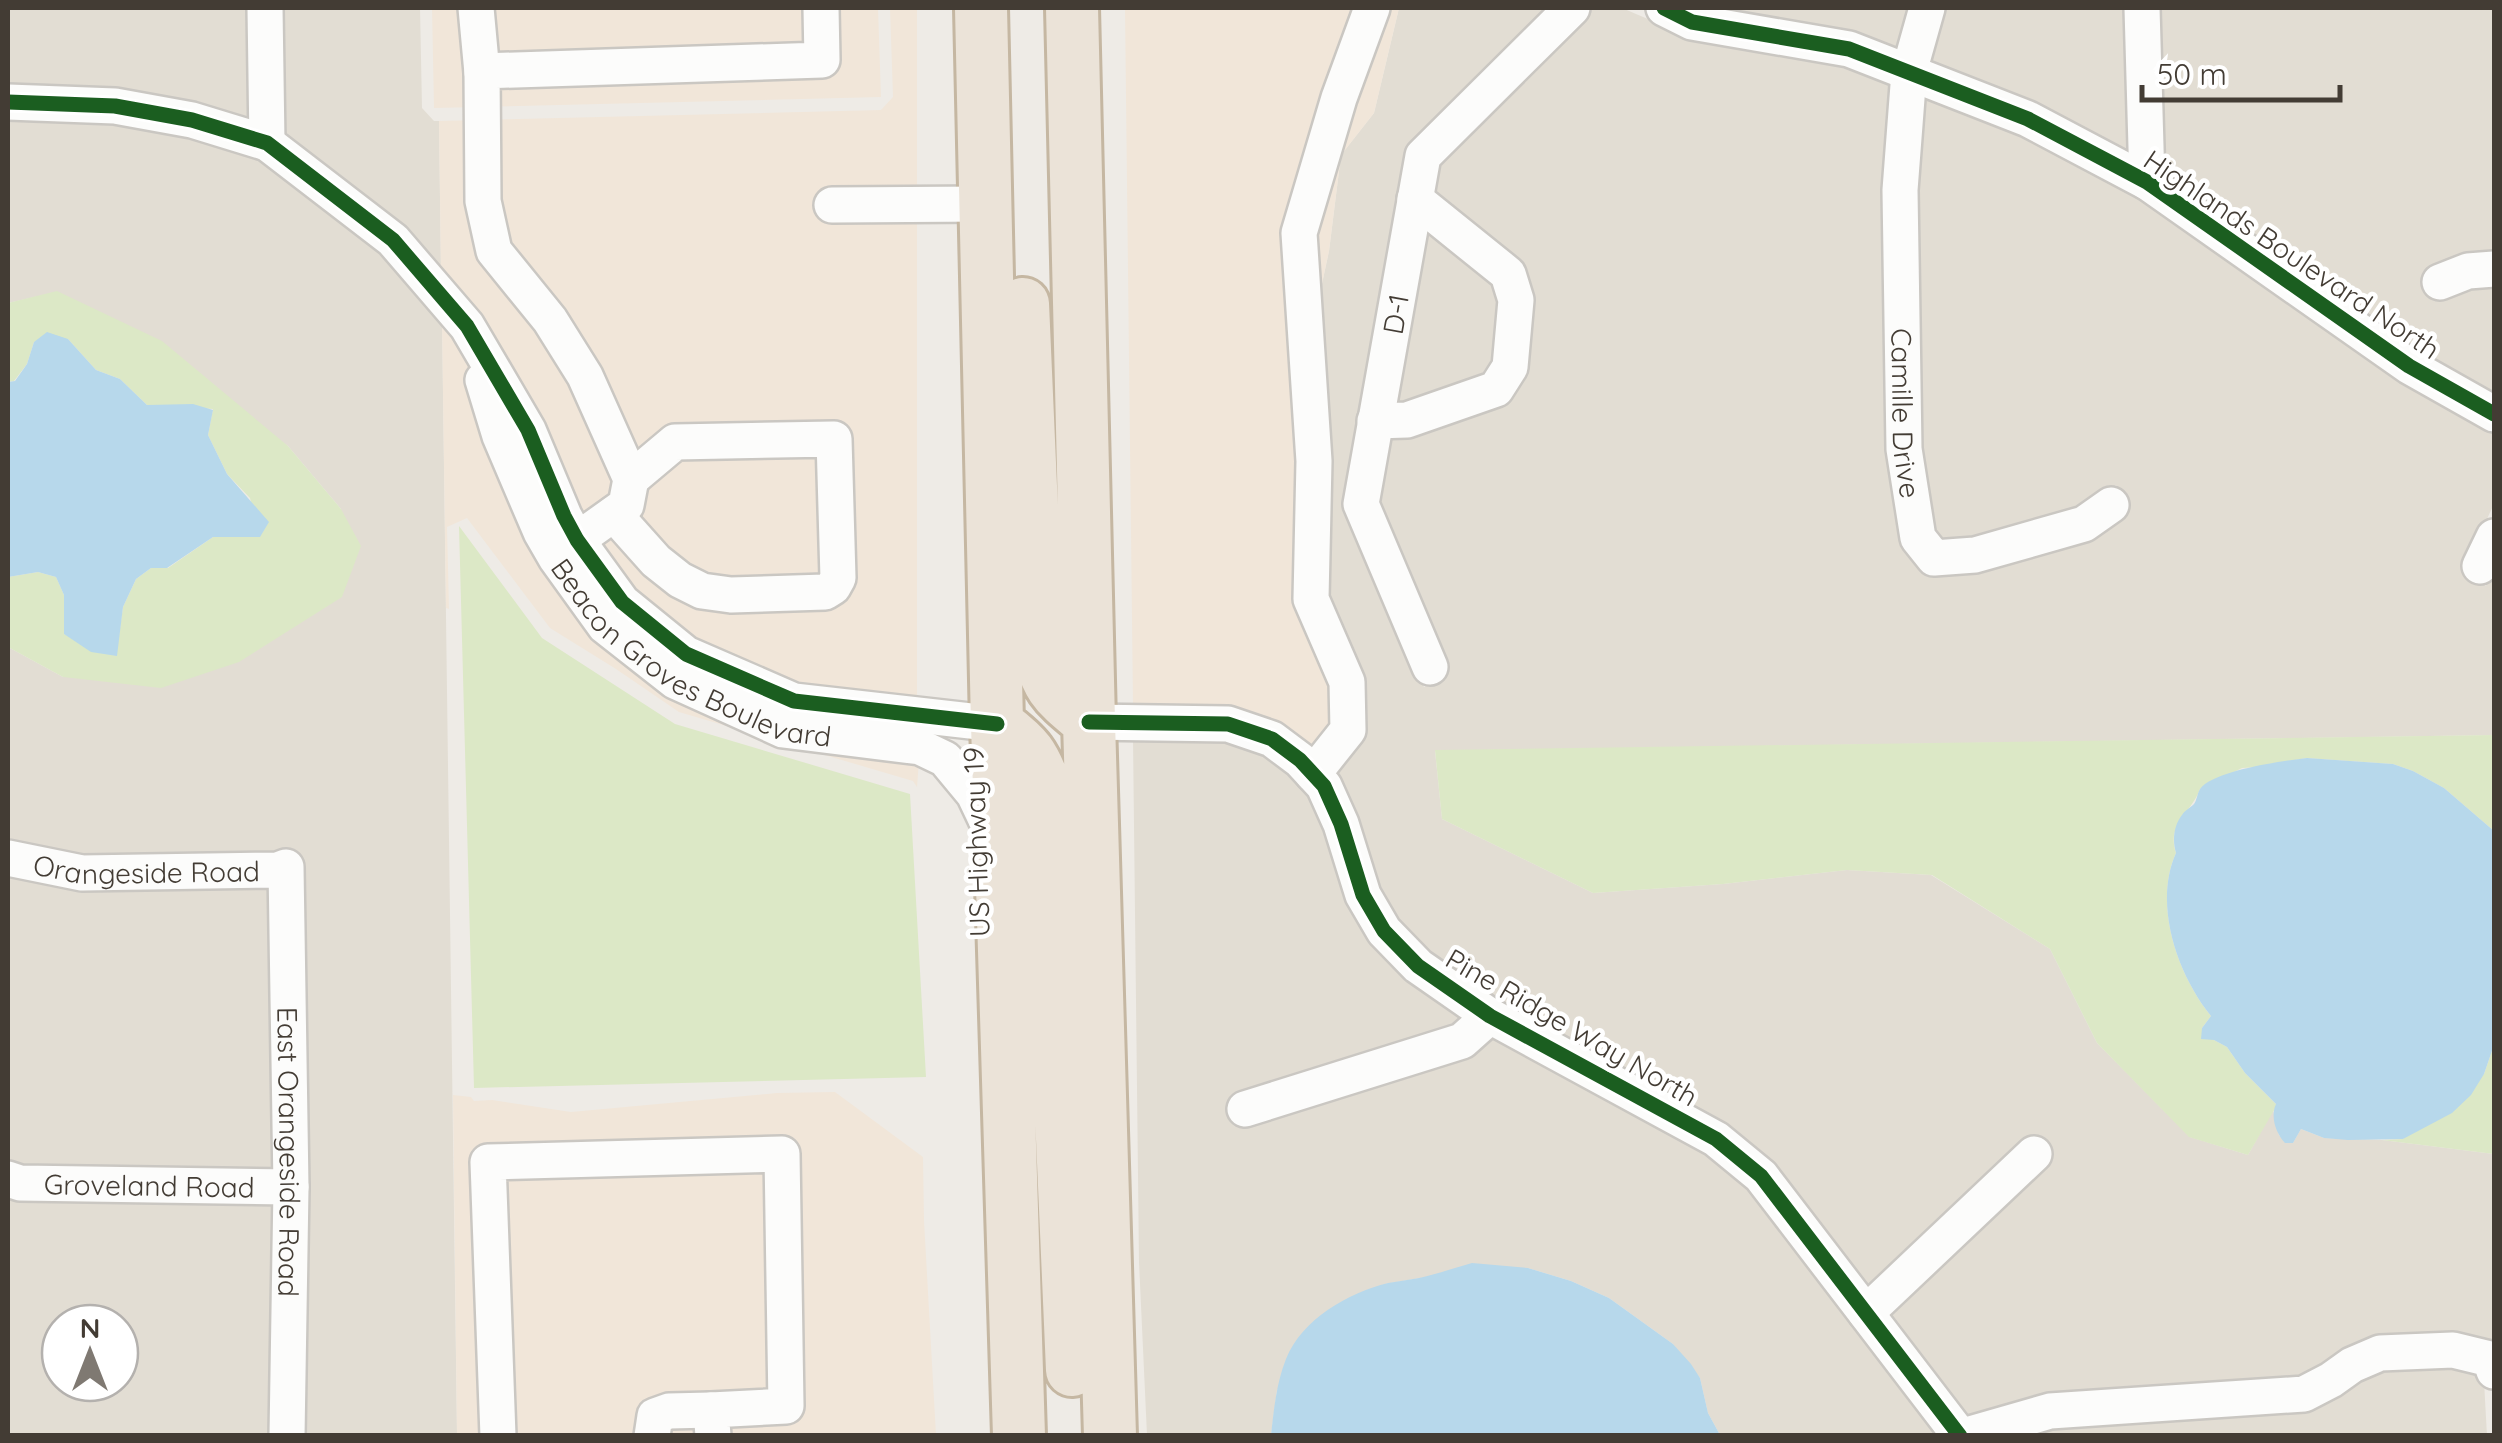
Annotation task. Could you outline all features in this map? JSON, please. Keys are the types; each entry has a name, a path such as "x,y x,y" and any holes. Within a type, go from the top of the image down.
{"highway":[{"path":"1036,8 1043,224 1080,380"},
{"path":"1072,8 1110,1436"},
{"path":"981,15 1020,166 1038,646 1043,673 1051,686 1089,722"},
{"name":"US Highway 19","path":"981,15 1019,1436"},
{"path":"997,724 1036,760 1047,791 1074,1400 1084,1436"}],"street":[{"path":"266,8 267,143"},
{"path":"476,8 482,73 484,201 494,251 550,320 585,376 631,479 626,505 577,540"},
{"path":"482,73 822,60 821,8"},
{"path":"1313,774 1348,730 1346,682 1311,599 1314,461 1298,233 1339,98 1372,8"},
{"name":"D-1","path":"1430,668 1361,504 1422,156 1572,8"},
{"path":"1910,72 1927,8"},
{"path":"2142,8 2147,182"},
{"name":"Highlands Boulevard North","path":"1683,12 1849,49 2028,120 2147,182 2408,366 2494,414"},
{"name":"Camille Drive","path":"1910,72 1900,190 1903,409 1904,449 1918,538 1934,558 1975,554 2084,524 2112,505"},
{"name":"Beacon Groves Boulevard","path":"8,102 115,106 192,120 267,143 393,240 467,326 528,430 577,540 622,602 686,654 794,701 997,724"},
{"path":"1376,421 1407,420 1496,390 1510,367 1516,300 1508,274 1415,199"},
{"path":"832,205 984,204"},
{"path":"2440,282 2468,271 2494,269"},
{"name":"Beacon Groves Boulevard","path":"467,326 500,436 541,532 605,626 675,681 783,730 920,747 945,759 974,794 992,832 1002,877"},
{"path":"614,514 656,561 702,591 732,595 825,592 834,587 838,578 834,439 676,442 631,479"},
{"name":"Pine Ridge Way North","path":"1089,722 1228,724 1272,739 1300,760 1324,786 1341,824 1363,895 1384,931 1418,966 1490,1016 1716,1139 1761,1176 1961,1436 2050,1411 2304,1394 2380,1352 2453,1350 2492,1365"},
{"name":"Orangeside Road","path":"8,858 82,874 286,867"},
{"name":"East Orangeside Road","path":"286,867 291,1187 287,1436"},
{"path":"1244,1109 1462,1041 1490,1016"},
{"path":"498,1436 488,1162 782,1154 786,1406 712,1423 669,1410 656,1416 652,1436"},
{"path":"1866,1312 2034,1154"},
{"name":"Groveland Road","path":"8,1179 20,1183 291,1187"}],"shaded area":[{"path":"8,8 252,8 253,123 8,87"},
{"path":"279,8 420,8 422,108 434,121 439,121 441,275 280,135"},
{"path":"432,8 878,8 881,97 434,108"},
{"path":"890,8 917,8 917,712 791,701 622,602 441,275 439,121 881,110 893,97"},
{"path":"1125,8 1399,8 1374,113 1341,155 1329,251 1313,326 1310,563 1365,729 1323,765 1303,738 1133,706"},
{"path":"1399,8 1551,8 1409,153 1347,501 1424,687 1448,674 1375,502 1435,165 1592,8 1622,8 1690,37 1846,64 1895,83 1886,190 1890,450 1904,541 1924,569 1935,574 1979,569 2088,538 2130,510 2116,485 2079,510 1973,539 1940,543 1930,531 1918,448 1913,190 1921,93 2023,133 2134,192 2134,197 2143,197 2401,379 2494,431 2494,504 2462,572 2486,586 2494,568 2494,735 1435,751 1442,819 1593,893 1847,870 1931,875 2050,949 2097,1043 2190,1137 2248,1155 2273,1110 2279,1135 2286,1143 2293,1143 2301,1129 2324,1138 2382,1140 2494,1154 2494,1340 2488,1343 2452,1335 2380,1337 2347,1350 2301,1379 2050,1396 1965,1419 1769,1163 1722,1125 1496,1002 1426,954 1395,921 1375,888 1353,818 1333,774 1365,729 1310,563 1313,326 1329,251 1341,155 1374,113"},
{"path":"1733,8 1913,8 1901,53 1731,14"},
{"path":"1941,8 2128,8 2133,157 1926,62"},
{"path":"2155,8 2494,8 2494,397 2415,353 2160,173"},
{"path":"8,117 114,121 189,135 262,159 384,252 442,319 457,1435 301,1435 299,852 294,849 272,855 84,858 8,842 8,647 63,677 341,509 288,446 57,292 8,303"},
{"path":"442,319 456,335 500,436 605,626 920,747 917,787 913,781 679,712 550,628 467,518 447,527 449,609 446,608"},
{"path":"1133,738 1226,740 1266,753 1291,771 1313,795 1352,904 1709,1152 1751,1187 1942,1435 1720,1435 1708,1413 1700,1378 1673,1344 1609,1298 1528,1268 1385,1284 1277,1390 1271,1435 1147,1435 1139,1262"},
{"path":"8,874 273,885 277,1171 21,1168 8,1163"},
{"path":"835,1092 923,1157 936,1435 457,1435 453,1095 571,1112 777,1093"},
{"path":"8,1195 277,1202 274,1435 8,1436"},
{"path":"2452,1366 2480,1372 2487,1436 2019,1436 2052,1426 2358,1378 2383,1368"}],"green space":[{"path":"57,291 162,341 288,446 341,509 361,546 342,597 239,662 161,688 63,677 8,647 8,577 38,572 56,577 64,595 64,634 116,656 123,607 136,579 151,568 168,568 213,537 260,537 250,498 227,474 208,435 213,409 147,405 120,379 96,370 68,339 34,342 27,364 14,381 8,382 8,303"},
{"path":"459,526 542,638 675,724 910,794 926,1077 474,1088"},
{"path":"2494,735 2494,831 2444,788 2413,771 2393,764 2306,758 2242,768 2200,789 2181,819 2174,834 2176,853 2167,894 2168,916 2188,980 2211,1016 2202,1028 2227,1047 2245,1073 2277,1105 2248,1155 2189,1137 2097,1043 2050,949 1932,875 1847,870 1593,893 1442,819 1435,750"},
{"path":"2494,1045 2494,1154 2382,1140 2403,1139 2484,1074"}],"water":[{"path":"47,332 68,339 96,370 120,379 147,405 193,404 213,410 208,435 227,474 269,522 260,537 213,537 167,568 151,568 136,579 123,607 117,656 91,652 64,634 64,595 56,577 38,572 8,577 8,382 15,381 27,364 34,342"},
{"path":"2307,758 2393,764 2413,771 2444,788 2494,831 2494,1045 2484,1074 2471,1095 2452,1113 2403,1139 2324,1138 2301,1129 2293,1143 2285,1143 2275,1125 2276,1104 2245,1073 2227,1047 2201,1039 2202,1028 2211,1016 2188,980 2172,938 2167,894 2176,853 2174,833 2200,789 2234,772"},
{"path":"1472,1263 1528,1268 1609,1298 1673,1344 1691,1364 1700,1378 1708,1413 1720,1435 1271,1435 1286,1359 1315,1320 1342,1301 1373,1287"}],"cycle path":[{"path":"1664,8 1692,22 1849,49 2028,119 2147,182 2409,366 2494,414"},
{"path":"8,102 115,106 192,120 267,143 393,240 467,326 528,430 577,540 622,602 686,654 794,701 997,724"},
{"path":"1089,722 1228,724 1272,739 1300,760 1324,786 1341,824 1363,895 1384,931 1418,966 1490,1016 1716,1139 1761,1176 1960,1436"}]}
